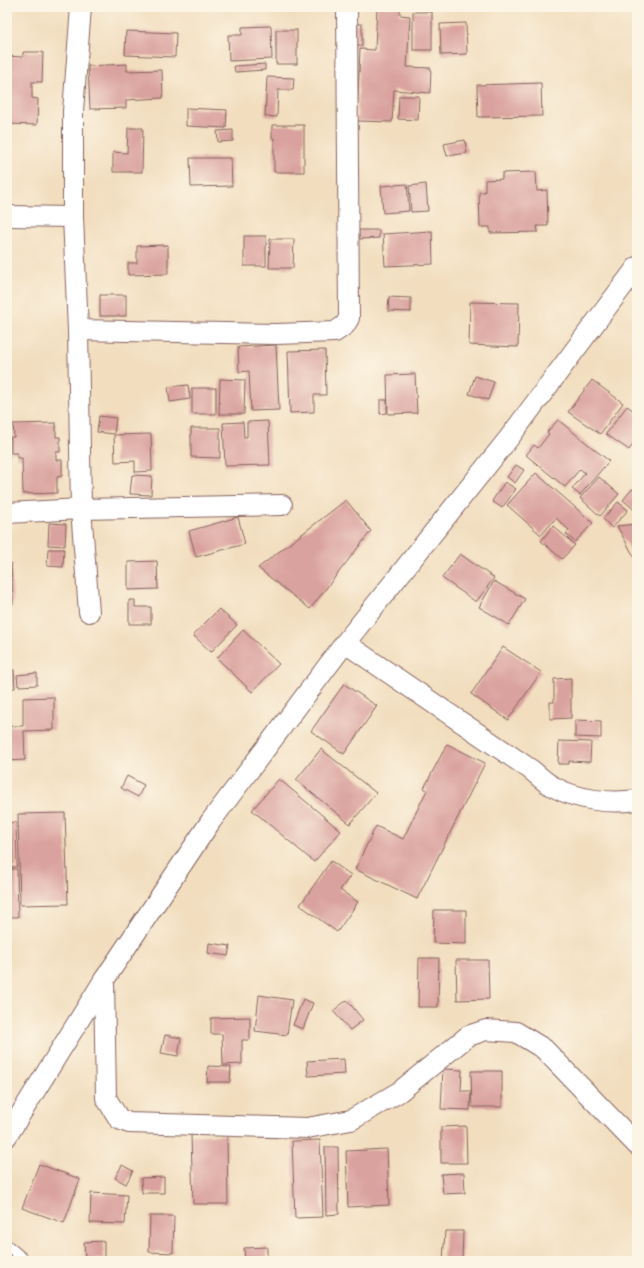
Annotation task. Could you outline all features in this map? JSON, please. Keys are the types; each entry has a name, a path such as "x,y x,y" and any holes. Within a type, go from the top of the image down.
{"street":[{"path":"81,7 73,111 73,218 78,330 81,509 89,612"},
{"path":"78,330 276,334 335,332 345,325 349,318 350,306 347,7"},
{"path":"7,216 73,218"},
{"path":"7,1136 104,980 211,821 345,643 509,438 637,267"},
{"path":"7,513 81,509 282,505"},
{"path":"345,643 530,769 552,786 580,798 623,802 637,800"},
{"path":"104,980 106,1098 119,1118 129,1123 307,1128 351,1120 399,1092 468,1036 486,1030 516,1032 544,1049 637,1145"}],"lane":[{"path":"7,1245 26,1261"}],"building":[{"path":"377,7 400,7 400,15 410,16 407,67 431,68 430,93 394,90 392,122 357,121 360,49 375,50"},
{"path":"413,12 432,12 432,50 413,50"},
{"path":"466,23 467,54 441,55 440,24"},
{"path":"349,24 362,24 362,46 349,46"},
{"path":"271,26 272,59 229,61 228,35 242,35 242,27"},
{"path":"276,30 297,30 297,64 276,64"},
{"path":"126,31 176,33 175,57 125,55"},
{"path":"23,52 43,52 42,82 32,82 32,98 38,99 37,125 7,124 7,56 23,57"},
{"path":"127,64 127,71 162,70 163,98 126,100 126,108 90,109 88,66"},
{"path":"265,64 265,70 235,72 234,66"},
{"path":"267,77 294,78 293,90 278,90 277,117 265,116"},
{"path":"541,83 542,116 478,117 477,85"},
{"path":"399,96 419,96 418,120 398,119"},
{"path":"186,108 227,110 226,128 186,126"},
{"path":"272,125 304,125 304,172 274,172 274,138 272,138"},
{"path":"128,128 143,128 142,172 113,172 113,152 127,153"},
{"path":"233,130 233,141 218,142 217,131"},
{"path":"465,140 467,153 447,156 444,144"},
{"path":"190,158 231,158 232,186 191,187"},
{"path":"536,172 537,191 547,190 548,226 537,226 538,232 490,233 490,227 480,227 479,192 485,192 485,180 502,179 502,173"},
{"path":"407,184 409,211 383,213 381,186"},
{"path":"426,184 428,211 411,212 409,186"},
{"path":"359,230 379,230 379,238 359,239"},
{"path":"432,231 433,264 385,266 383,234"},
{"path":"244,236 266,236 266,266 244,266"},
{"path":"270,239 294,239 293,268 269,268"},
{"path":"168,245 168,274 128,275 128,263 137,263 137,246"},
{"path":"100,295 126,295 126,316 100,316"},
{"path":"389,297 411,298 411,312 388,311"},
{"path":"470,302 519,303 518,347 469,345"},
{"path":"276,345 279,410 251,411 249,371 239,372 238,347"},
{"path":"325,350 326,395 314,395 314,412 290,413 288,351"},
{"path":"415,374 417,413 388,414 387,375"},
{"path":"475,376 494,382 488,400 469,394"},
{"path":"220,379 245,380 244,414 219,414"},
{"path":"592,380 623,403 600,434 568,412"},
{"path":"188,385 190,399 170,402 168,387"},
{"path":"192,388 216,388 216,414 192,414"},
{"path":"380,400 387,400 387,413 380,414"},
{"path":"627,406 637,413 637,439 629,450 606,434"},
{"path":"99,416 116,418 114,434 97,432"},
{"path":"558,420 609,461 580,495 572,489 585,473 580,469 565,487 526,455 534,445 538,448 549,434 547,432"},
{"path":"268,421 270,465 225,466 223,423 243,422 244,437 247,437 247,422"},
{"path":"56,423 56,437 60,437 60,452 56,452 56,460 62,460 62,476 57,477 57,493 23,494 22,458 17,458 17,453 11,453 11,437 14,437 13,424"},
{"path":"191,428 220,428 220,458 191,457"},
{"path":"151,434 152,471 135,472 135,461 115,462 114,435"},
{"path":"7,435 9,435 9,459 7,459"},
{"path":"516,465 524,470 515,483 507,477"},
{"path":"536,473 593,523 575,542 566,534 569,530 556,518 541,535 507,505"},
{"path":"132,475 152,476 151,495 130,494"},
{"path":"599,477 619,494 600,516 580,498"},
{"path":"505,482 516,489 502,508 492,501"},
{"path":"632,489 637,493 637,512 623,500"},
{"path":"346,500 371,531 310,609 258,568"},
{"path":"618,502 628,510 612,528 603,519"},
{"path":"238,517 245,544 196,557 189,531"},
{"path":"49,523 66,524 65,546 48,545"},
{"path":"637,524 637,562 617,526"},
{"path":"553,526 575,545 562,559 541,541"},
{"path":"48,549 64,549 63,567 47,566"},
{"path":"460,554 494,578 476,602 442,578"},
{"path":"157,561 158,589 128,590 128,562"},
{"path":"7,563 11,563 13,604 7,604"},
{"path":"494,581 525,599 509,625 479,607"},
{"path":"129,600 135,600 135,607 151,607 151,624 129,624"},
{"path":"219,609 237,625 211,652 193,635"},
{"path":"243,630 279,664 252,692 217,658"},
{"path":"503,647 541,672 508,720 471,694"},
{"path":"7,670 14,670 15,688 7,688"},
{"path":"37,673 37,685 18,686 17,675"},
{"path":"571,678 571,718 550,719 550,702 554,702 554,679"},
{"path":"344,684 377,706 344,754 311,731"},
{"path":"54,697 54,730 24,731 25,760 7,761 7,726 23,726 23,698"},
{"path":"575,720 601,721 601,738 575,737"},
{"path":"559,741 591,742 590,762 569,761 569,764 558,764"},
{"path":"447,744 485,763 417,899 355,869 376,826 403,839 427,790 424,788"},
{"path":"321,749 376,793 350,824 296,780"},
{"path":"127,776 144,785 138,797 121,788"},
{"path":"279,779 341,831 314,862 252,810"},
{"path":"65,813 68,904 20,905 18,814"},
{"path":"16,822 17,867 7,867 7,823"},
{"path":"331,861 351,875 340,890 358,902 337,932 300,905"},
{"path":"7,869 17,869 18,917 7,917"},
{"path":"434,910 466,910 466,944 433,943"},
{"path":"209,943 230,946 228,956 208,953"},
{"path":"419,958 439,958 438,1007 418,1007"},
{"path":"456,960 488,960 489,999 457,1000"},
{"path":"259,995 292,1000 287,1035 255,1031"},
{"path":"303,999 313,1003 303,1029 293,1025"},
{"path":"347,1000 363,1020 350,1030 333,1011"},
{"path":"250,1017 250,1040 242,1040 242,1064 223,1065 222,1034 211,1034 211,1018"},
{"path":"165,1035 181,1038 178,1056 161,1053"},
{"path":"344,1059 345,1074 308,1076 307,1061"},
{"path":"208,1066 231,1067 230,1082 207,1082"},
{"path":"443,1069 462,1070 461,1091 471,1091 470,1110 441,1109"},
{"path":"471,1071 502,1071 502,1107 472,1107"},
{"path":"466,1126 467,1163 441,1163 441,1127"},
{"path":"191,1135 227,1135 228,1204 193,1204"},
{"path":"320,1140 323,1217 295,1218 292,1141"},
{"path":"325,1147 338,1147 339,1214 326,1215"},
{"path":"387,1149 389,1205 348,1207 346,1151"},
{"path":"39,1164 80,1179 64,1223 22,1208"},
{"path":"122,1165 133,1171 126,1184 115,1178"},
{"path":"464,1173 465,1193 443,1194 441,1174"},
{"path":"164,1177 164,1193 142,1193 141,1178"},
{"path":"91,1193 127,1195 125,1224 90,1223"},
{"path":"150,1216 174,1216 173,1253 149,1252"},
{"path":"445,1231 463,1231 462,1261 443,1261"},
{"path":"104,1241 104,1259 85,1260 84,1242"},
{"path":"267,1247 267,1261 245,1261 244,1248"}]}
